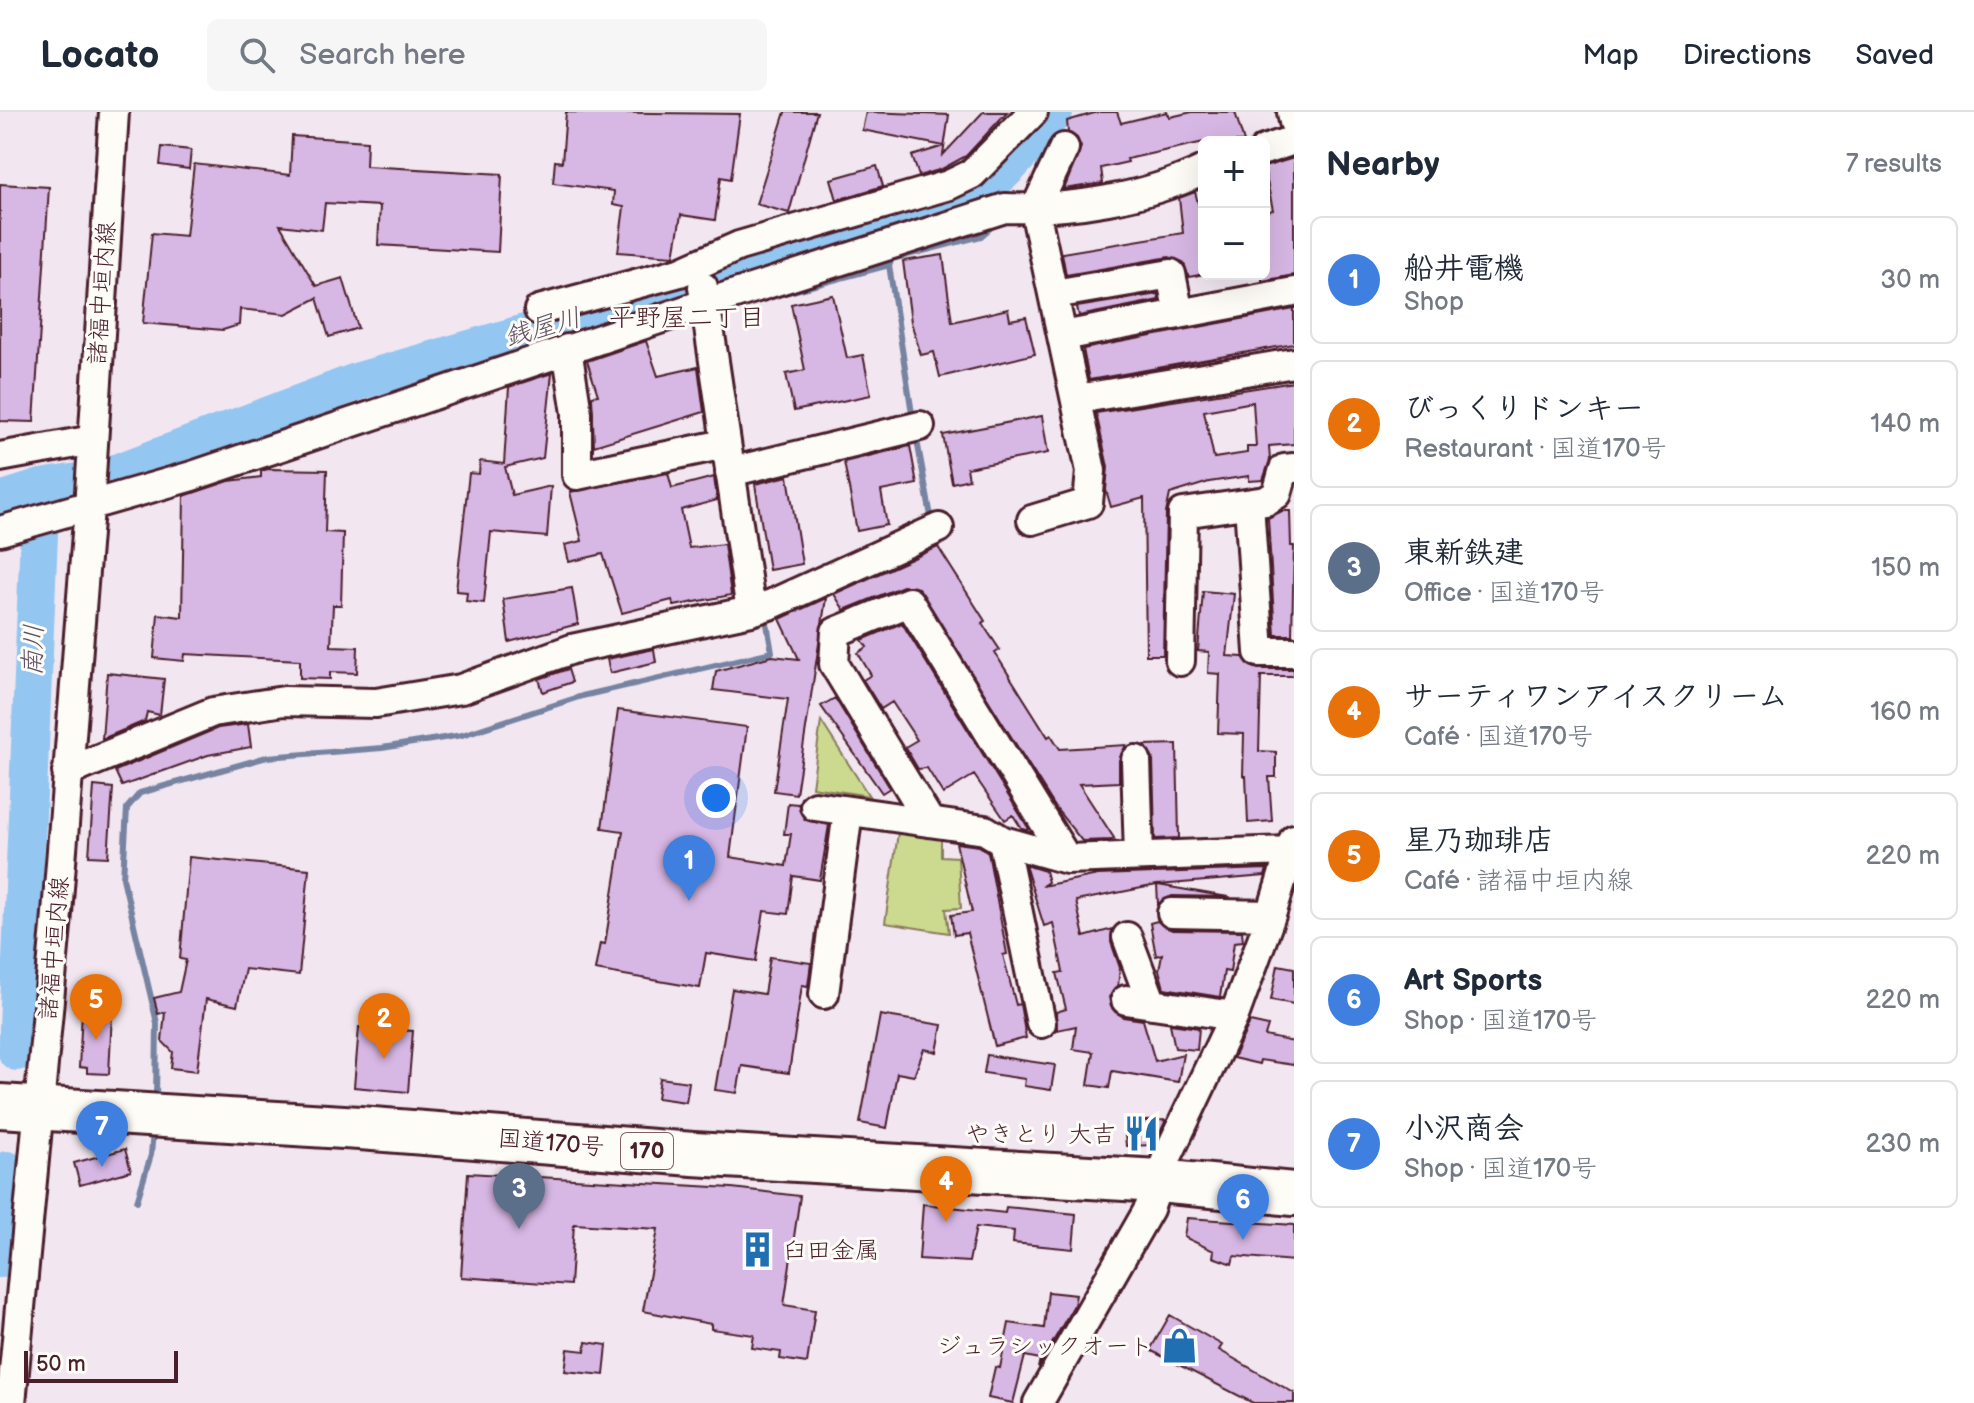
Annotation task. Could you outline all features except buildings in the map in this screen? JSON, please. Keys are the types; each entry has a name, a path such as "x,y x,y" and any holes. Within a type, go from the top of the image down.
{"highway":[{"name":"国道170号","path":"19,1108 360,1128 693,1154 1159,1181 1294,1194"}],"street":[{"name":"諸福中垣内線","path":"11,1403 19,1108 67,772 90,491 114,112"},
{"path":"539,310 702,264 739,246 949,185 972,174 1033,112"},
{"path":"1292,112 1294,122"},
{"path":"1270,148 1294,140"},
{"path":"1021,209 1064,148"},
{"path":"0,531 90,491 1021,209 1165,188 1198,173"},
{"path":"1021,209 1054,294 1091,471 1088,503 1032,520"},
{"path":"702,264 704,304 725,444 738,470 761,608"},
{"path":"1054,294 1171,274 1179,314"},
{"path":"1063,336 1294,292"},
{"path":"567,349 577,413 577,475 725,444"},
{"path":"1077,399 1294,363"},
{"path":"738,470 915,428"},
{"path":"0,457 93,440"},
{"path":"1180,661 1183,513 1249,504 1277,494 1284,469 1294,468"},
{"path":"1249,504 1259,652 1294,652"},
{"path":"67,772 213,712 284,701 376,703 461,689 572,649 761,608 934,531"},
{"path":"930,822 834,664 836,632 909,602 1067,859"},
{"path":"1136,760 1139,856"},
{"path":"815,806 985,830 1003,841 1067,859 1292,845 1271,915 1234,1016 1149,1209 1038,1403"},
{"path":"824,994 848,811"},
{"path":"1003,841 1041,1023"},
{"path":"1172,913 1271,915"},
{"path":"1127,937 1139,1002 1234,1016"}],"green space":[{"path":"821,721 869,796 812,787"},
{"path":"899,826 941,833 941,856 958,857 961,908 946,909 949,933 885,923"}],"waterway":[{"name":"銭屋川","path":"0,501 41,488 103,478 359,381 725,275 739,262 956,203 1001,174 1054,112"},
{"path":"1034,136 1043,153 1036,177"},
{"path":"770,297 889,265 892,259 981,236 995,224"},
{"path":"889,265 913,420"},
{"path":"916,435 932,522"},
{"name":"南川","path":"17,1052 41,488"},
{"path":"156,1100 157,1023 123,878 127,808 140,793 267,757 382,748 462,735 582,696 772,652 765,613"},
{"path":"137,1201 151,1155 153,1131"},
{"name":"南川","path":"0,1259 7,1170"}],"place":[{"name":"船井電機","path":"689,901"},
{"name":"星乃珈琲店","path":"96,1040"},
{"name":"びっくりドンキー","path":"384,1059"},
{"name":"やきとり 大吉","path":"1142,1134"},
{"name":"小沢商会","path":"102,1167"},
{"name":"サーティワンアイスクリーム","path":"946,1222"},
{"name":"東新鉄建","path":"519,1229"},
{"name":"Art Sports","path":"1243,1240"},
{"name":"臼田金属","path":"757,1250"},
{"name":"ジュラシックオート","path":"1179,1346"}],"district":[{"name":"平野屋二丁目","path":"687,318"}]}
